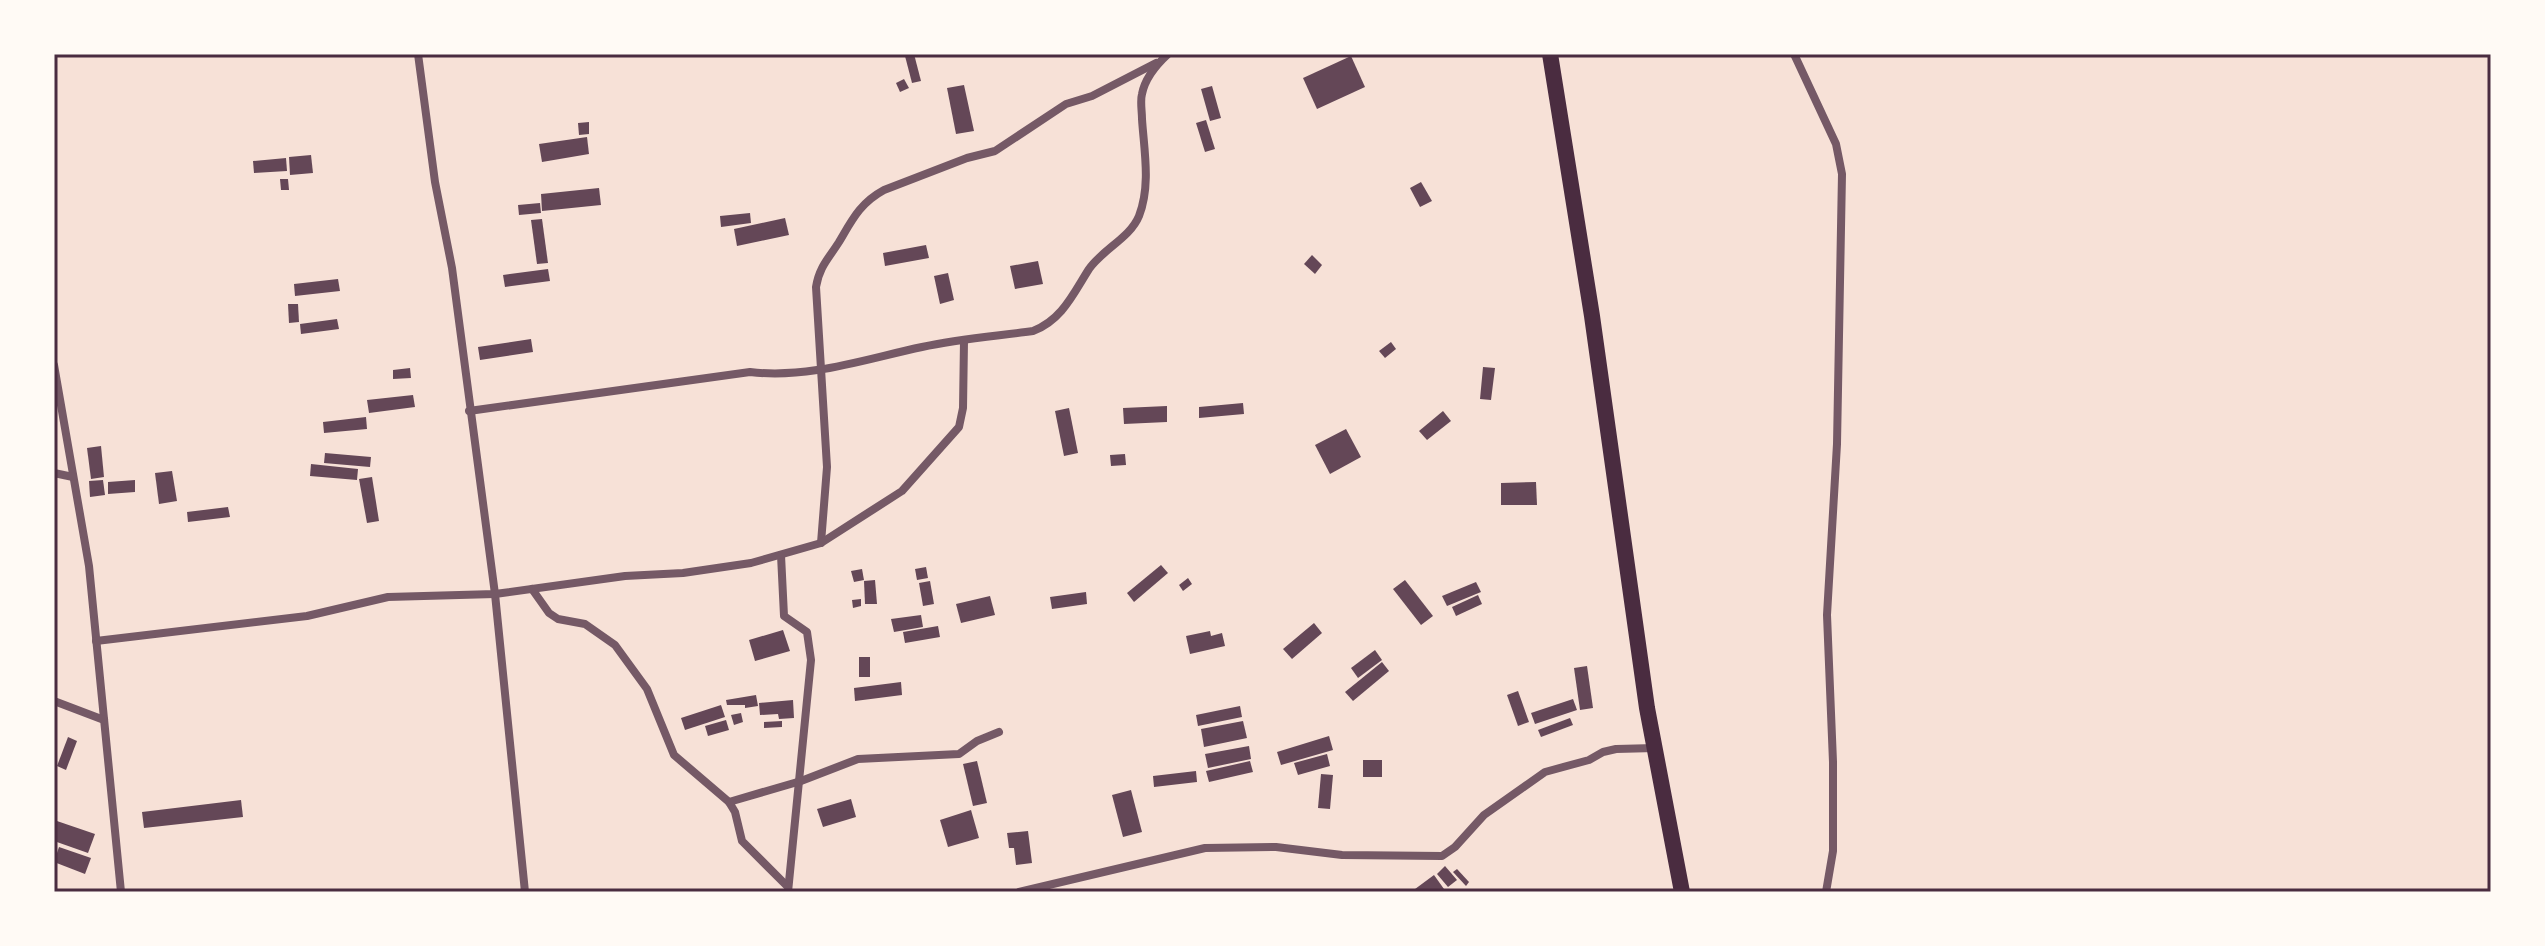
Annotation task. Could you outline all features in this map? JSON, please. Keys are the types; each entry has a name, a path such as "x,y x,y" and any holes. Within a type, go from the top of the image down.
{"main road":[{"path":"1550,54 1655,748 1682,892"}],"street":[{"path":"418,54 435,182 452,268 495,594 525,892"},
{"path":"469,411 750,372 768,374 822,370 863,363 924,346 1033,331 1045,326 1064,308 1101,253 1129,231 1138,217 1143,199 1146,158 1141,95 1153,70 1168,54"},
{"path":"1794,54 1836,144 1842,174 1837,444 1827,615 1833,851 1826,892"},
{"path":"821,543 827,467 818,275 823,262 861,205 884,190 967,158 995,151 1066,104 1092,96 1160,61"},
{"path":"96,641 307,616 388,597 495,594 625,576 683,573 751,563 821,543 902,491 959,427 963,408 964,341"},
{"path":"54,365 89,566 121,892"},
{"path":"54,473 73,477"},
{"path":"781,555 784,616 807,632 811,660 801,781 787,889"},
{"path":"532,589 549,613 558,619 585,624 615,645 647,689 674,755 729,802 735,812 742,841 787,889"},
{"path":"54,701 104,720"},
{"path":"729,802 801,781 858,759 959,754 977,741 999,732"},
{"path":"1019,892 1205,848 1276,847 1342,855 1442,856 1455,847 1484,815 1545,772 1589,760 1603,752 1655,748"}],"building":[{"path":"914,54 921,81 912,83 905,56"},
{"path":"1351,56 1365,87 1317,109 1303,78"},
{"path":"904,79 909,88 900,92 896,83"},
{"path":"964,85 974,131 956,134 947,88"},
{"path":"1212,86 1221,118 1210,121 1201,89"},
{"path":"1206,120 1215,149 1205,152 1196,123"},
{"path":"589,122 589,134 579,135 578,123"},
{"path":"587,137 589,154 542,162 539,144"},
{"path":"311,155 313,173 290,175 289,157"},
{"path":"286,158 287,171 254,173 253,161"},
{"path":"280,179 288,179 289,190 281,190"},
{"path":"1421,182 1432,201 1420,207 1410,188"},
{"path":"599,188 601,205 542,211 541,194"},
{"path":"540,203 541,213 519,215 518,205"},
{"path":"750,213 751,223 721,227 720,216"},
{"path":"785,218 789,235 737,246 734,229"},
{"path":"542,219 548,263 537,264 531,220"},
{"path":"926,245 929,258 885,266 883,253"},
{"path":"1312,255 1322,265 1315,274 1304,264"},
{"path":"1038,261 1043,284 1015,289 1010,266"},
{"path":"548,269 550,281 505,287 503,275"},
{"path":"948,273 954,300 940,304 934,276"},
{"path":"338,279 340,291 295,296 294,284"},
{"path":"288,304 298,304 299,322 289,323"},
{"path":"337,319 339,329 301,334 300,324"},
{"path":"531,339 533,352 480,360 478,347"},
{"path":"1391,342 1396,349 1385,358 1379,351"},
{"path":"1483,367 1495,368 1491,400 1480,399"},
{"path":"410,368 411,378 393,379 393,370"},
{"path":"413,395 415,407 369,413 367,400"},
{"path":"1243,403 1244,414 1199,418 1199,407"},
{"path":"1167,406 1167,422 1124,424 1123,408"},
{"path":"1069,408 1078,453 1064,456 1055,411"},
{"path":"1443,411 1451,421 1427,440 1419,431"},
{"path":"366,417 367,429 324,433 323,422"},
{"path":"1346,429 1361,457 1330,474 1315,445"},
{"path":"101,446 104,477 91,479 87,448"},
{"path":"325,453 371,457 370,467 324,463"},
{"path":"1125,454 1126,465 1111,466 1110,455"},
{"path":"311,464 358,469 357,480 310,476"},
{"path":"172,471 177,501 159,504 155,473"},
{"path":"372,477 379,521 367,523 359,479"},
{"path":"103,480 105,495 90,497 89,481"},
{"path":"135,480 135,492 108,494 108,482"},
{"path":"1536,482 1537,505 1501,505 1501,483"},
{"path":"228,507 230,517 188,522 187,512"},
{"path":"1161,565 1168,573 1134,602 1127,593"},
{"path":"926,567 928,578 917,580 915,569"},
{"path":"862,569 864,580 854,582 851,571"},
{"path":"1188,578 1192,584 1183,591 1179,585"},
{"path":"875,580 877,604 865,604 864,581"},
{"path":"1405,580 1433,616 1421,625 1393,589"},
{"path":"930,581 934,604 923,606 919,583"},
{"path":"1476,582 1481,592 1447,606 1442,596"},
{"path":"1086,592 1087,604 1052,609 1050,597"},
{"path":"1478,595 1482,604 1456,616 1452,607"},
{"path":"990,596 995,615 961,623 956,604"},
{"path":"861,599 861,606 853,608 852,600"},
{"path":"921,615 923,627 894,632 891,619"},
{"path":"1314,623 1322,633 1292,659 1283,649"},
{"path":"938,626 940,637 905,643 903,632"},
{"path":"783,630 790,651 755,661 749,640"},
{"path":"1210,631 1211,636 1222,633 1225,646 1190,654 1186,636"},
{"path":"1375,650 1382,660 1358,678 1351,668"},
{"path":"859,657 870,657 870,677 859,677"},
{"path":"1382,662 1389,671 1353,701 1345,692"},
{"path":"1587,666 1593,708 1580,710 1574,668"},
{"path":"901,682 902,695 855,701 854,688"},
{"path":"1518,691 1529,722 1518,726 1507,695"},
{"path":"756,695 758,706 745,708 745,705 727,705 726,700"},
{"path":"1573,699 1577,710 1535,724 1531,713"},
{"path":"793,700 794,718 779,719 778,714 760,715 759,703"},
{"path":"721,705 725,717 685,730 681,718"},
{"path":"1240,706 1242,717 1198,726 1196,715"},
{"path":"741,713 743,722 734,725 731,715"},
{"path":"1570,718 1573,725 1541,737 1538,730"},
{"path":"726,720 729,730 708,736 705,726"},
{"path":"782,721 782,727 764,728 764,722"},
{"path":"1243,721 1247,738 1204,747 1201,729"},
{"path":"1329,736 1333,750 1281,765 1277,752"},
{"path":"68,737 77,741 66,770 57,766"},
{"path":"1249,746 1251,759 1208,768 1205,754"},
{"path":"1327,754 1330,766 1298,775 1294,763"},
{"path":"1363,760 1382,760 1382,777 1363,777"},
{"path":"977,761 987,803 973,806 963,764"},
{"path":"1250,761 1253,772 1209,782 1206,771"},
{"path":"1196,771 1197,782 1154,787 1153,776"},
{"path":"1321,774 1333,775 1330,809 1318,808"},
{"path":"1131,790 1142,832 1123,837 1112,795"},
{"path":"851,799 856,817 823,827 817,809"},
{"path":"241,800 243,817 144,828 142,812"},
{"path":"971,810 979,838 948,847 940,820"},
{"path":"54,820 95,834 88,853 54,841"},
{"path":"1028,831 1032,863 1016,865 1014,848 1009,848 1007,833"},
{"path":"59,847 91,858 85,874 54,862"},
{"path":"1445,866 1457,880 1448,887 1437,874"},
{"path":"1457,869 1469,882 1466,886 1453,872"},
{"path":"1434,875 1444,889 1440,892 1411,892"}]}
